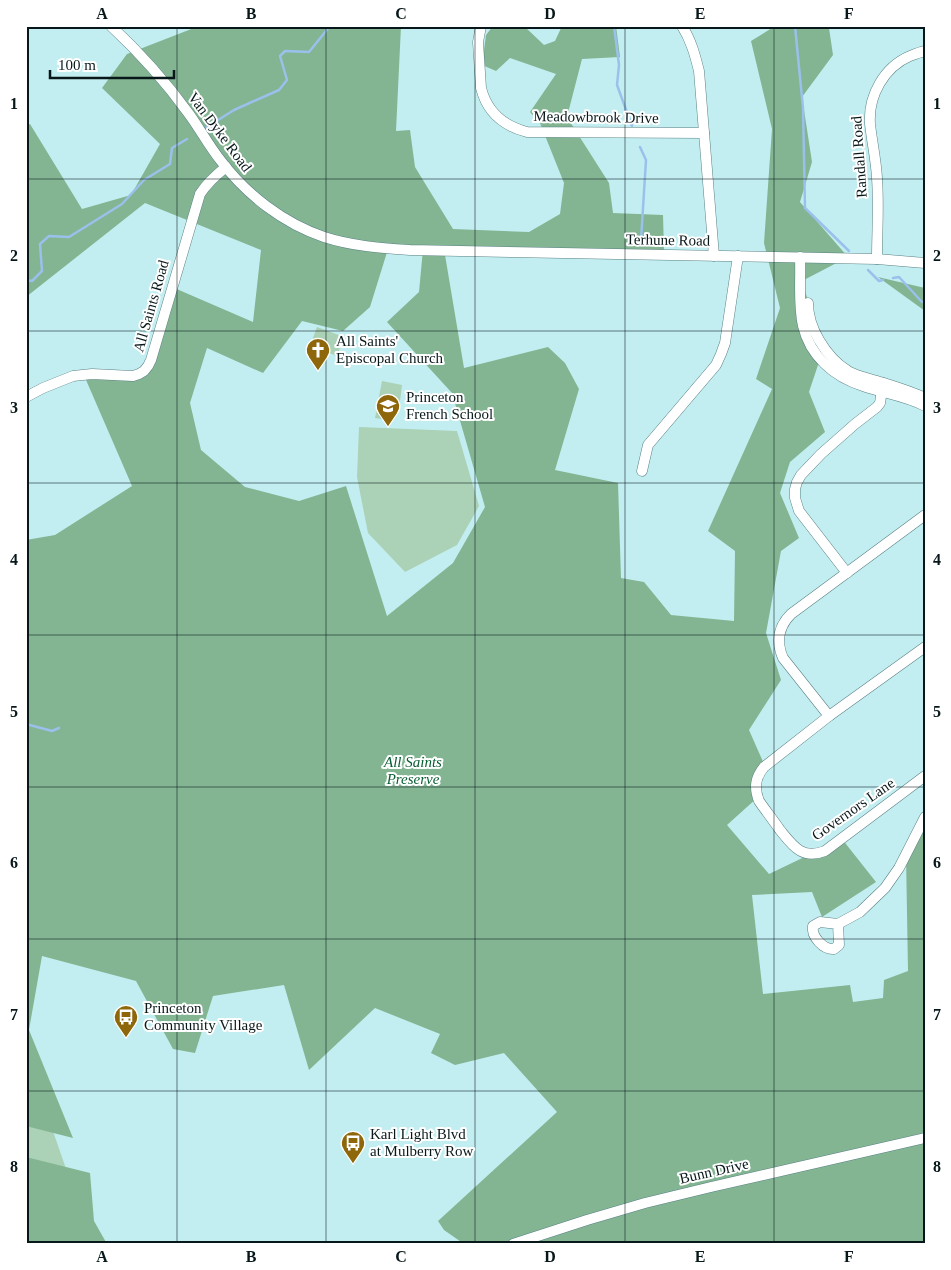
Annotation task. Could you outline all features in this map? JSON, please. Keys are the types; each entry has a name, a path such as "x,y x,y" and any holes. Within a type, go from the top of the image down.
{"street":[{"name":"Van Dyke Road","path":"111,26 144,59 171,90 226,167 250,194 268,208 300,227 349,244 410,250"},
{"name":"Meadowbrook Drive","path":"481,26 478,42 481,88 492,112 509,126 527,132 704,133"},
{"path":"682,26 695,54 699,71 714,256"},
{"name":"Randall Road","path":"877,259 876,160 870,123 872,100 884,76 891,69 900,61 925,51"},
{"name":"All Saints Road","path":"26,397 72,376 92,374 133,376 144,371 148,366 158,336 200,194 212,178 226,167"},
{"name":"Terhune Road","path":"410,250 803,257 877,259 925,263"},
{"path":"642,471 648,445 716,365 721,354 725,342 738,256"},
{"path":"803,257 803,326 812,348 824,363 850,382 902,389 925,398"},
{"path":"882,387 925,406"},
{"path":"846,573 799,511 795,490 801,475 843,434 877,407 880,402 882,387"},
{"path":"829,716 780,651 778,642 782,626 791,614 925,515"},
{"name":"Governors Lane","path":"925,647 829,716 764,767 756,780 756,788 759,802 792,845 804,853 811,854 825,851 925,776"},
{"path":"838,924 860,912 885,888 899,868 925,817"},
{"name":"Bunn Drive","path":"513,1244 645,1203 711,1186 925,1138"}],"green space":[{"name":"All Saints Preserve","path":"199,26 401,26 396,131 410,130 415,167 453,229 529,232 560,214 564,183 540,123 530,112 556,74 510,58 496,71 482,65 486,35 493,26 524,26 544,45 555,41 562,26 616,26 620,57 582,59 567,117 609,183 613,213 663,215 664,252 444,249 464,368 548,347 565,363 579,389 555,470 618,483 621,578 644,582 671,615 734,621 735,551 708,531 772,389 756,379 780,308 764,243 772,129 751,41 775,26 830,26 833,55 802,97 812,162 800,202 848,257 802,281 823,350 809,392 825,432 790,462 780,493 799,538 781,551 766,633 781,680 749,730 764,764 757,798 727,825 769,874 842,839 876,882 822,917 812,892 752,895 763,994 850,985 853,1002 883,998 884,980 908,971 906,855 925,817 925,1244 464,1244 444,1230 438,1221 557,1112 504,1053 455,1065 431,1053 440,1034 375,1008 309,1070 284,985 213,996 195,1053 173,1049 136,981 42,956 29,1030 73,1138 26,1126 26,540 55,535 132,486 83,373 142,374 172,287 253,322 261,250 145,203 26,297 26,125 30,124 82,209 131,195 160,144 102,88 127,54","holes":["388,249 423,249 419,292 387,322 452,393 485,507 453,563 387,616 346,486 299,501 245,487 201,450 190,403 207,348 263,373 302,321 343,331 370,307"]},
{"path":"878,277 925,288 925,311"},
{"path":"317,327 344,337 337,356 310,346"},
{"path":"382,381 402,385 399,409 391,408 389,420 375,418"},
{"path":"359,427 457,431 479,506 457,545 405,572 368,533 357,477"},
{"path":"26,1053 92,1244 26,1244"},
{"path":"26,1157 90,1173 94,1221 107,1244 26,1244"}],"waterway":[{"path":"207,127 234,110 279,90 287,80 280,56 285,51 309,52 330,26"},
{"path":"614,26 619,65 617,85 632,126"},
{"path":"795,26 803,108 805,208 849,251"},
{"path":"26,280 32,281 42,271 40,244 49,236 69,237 122,204 144,180 170,164 172,148 187,139"},
{"path":"640,147 646,160 641,240"},
{"path":"868,270 879,281 883,280"},
{"path":"893,278 899,277 922,302 925,302"},
{"path":"26,724 52,731 59,728"}],"place":[{"name":"All Saints' Episcopal Church","path":"318,371"},
{"name":"Princeton French School","path":"388,427"},
{"name":"Princeton Community Village","path":"126,1038"},
{"name":"Karl Light Blvd at Mulberry Row","path":"353,1164"}]}
